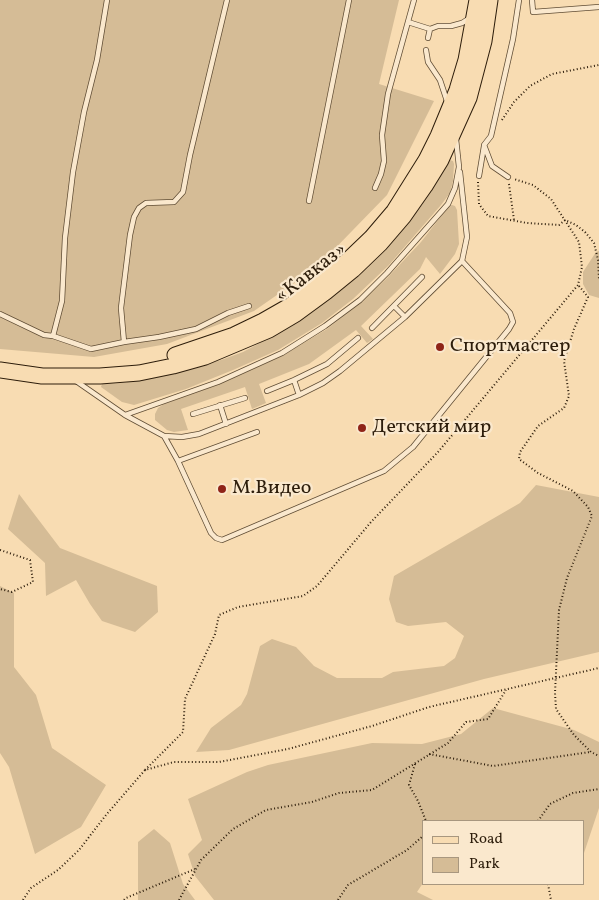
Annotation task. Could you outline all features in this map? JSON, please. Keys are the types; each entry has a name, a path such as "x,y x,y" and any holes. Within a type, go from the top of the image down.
{"main road":[{"name":"«Кавказ»","path":"0,361 34,367 63,368 97,368 134,364 202,347 262,321 291,305 347,261 371,238 394,211 415,179 438,136 451,123 469,98 479,67 490,0"},
{"name":"«Кавказ»","path":"0,370 52,376 100,376 139,373 205,357 268,330 296,314 326,292 380,244 404,216 441,160 466,60 476,7"}],"lane":[{"path":"53,336 62,301 65,238 73,172 106,0"},
{"path":"124,342 121,308 134,217 139,208 146,203 174,202 183,192 227,0"},
{"path":"309,200 348,0"},
{"path":"375,188 384,161 382,135 384,114 414,0"},
{"path":"479,176 484,145 491,136 513,39 519,0"},
{"path":"532,0 534,12 599,6"},
{"path":"408,22 430,29 438,26 451,26 462,23 476,7"},
{"path":"428,38 430,29"},
{"path":"0,375 42,380 75,381 126,415 164,436 182,437 199,434 300,395 340,371 405,317 462,261 467,237 459,167 447,100 444,90 428,62 426,50"},
{"path":"484,145 492,166 508,177"},
{"path":"126,415 234,375 282,353 326,326 360,300 427,230 448,204 455,188 459,167"},
{"path":"164,436 178,461 211,533 216,538 222,540 384,471 413,447 513,322 510,313 462,261"},
{"path":"372,328 422,277"},
{"path":"0,314 44,335 53,336 91,349 196,329 228,313 249,306"},
{"path":"394,306 405,317"},
{"path":"267,391 327,364 358,338"},
{"path":"294,380 300,395"},
{"path":"193,414 245,398"},
{"path":"220,406 226,424"},
{"path":"178,461 257,432"}],"path":[{"path":"492,129 500,124 514,102 530,86 552,74 599,65"},
{"path":"479,176 479,204 488,216 559,225 565,220 585,232 594,243 598,260 599,279"},
{"path":"508,177 514,220"},
{"path":"578,285 588,297 574,329 564,361 569,396 564,408 538,426 520,452 519,459 573,491 588,507 592,516 567,578 561,602 556,709 574,735 591,752 599,756"},
{"path":"0,550 30,560 33,582 12,592 0,589"},
{"path":"23,900 31,888 58,870 79,850 145,770 183,732 185,699 215,634 219,615"},
{"path":"145,770 174,762 219,762 288,749 372,726 429,707 599,668"},
{"path":"179,900 201,860 233,829 266,810 312,802 339,793 372,790 448,743 466,722 488,719 506,690"},
{"path":"429,754 493,766 591,752"},
{"path":"415,764 409,786 418,801 426,820"},
{"path":"539,820 550,804 573,793 599,789"},
{"path":"338,900 348,885 407,850 422,837"},
{"path":"124,900 196,869"},
{"path":"548,885 552,900"}],"green space":[{"path":"0,0 399,0 379,84 434,101 387,195 317,267 254,311 167,344 94,357 0,349"},
{"path":"450,160 454,164 453,181 450,193 441,205 389,265 353,299 322,323 278,350 233,370 186,389 134,405 122,402 101,387 102,384 122,383 173,374 221,360 243,352 284,330 325,302 368,266 399,234 424,202"},
{"path":"452,205 457,210 459,244 455,254 440,274 426,257 420,269 361,326 373,339 367,343 356,330 309,364 259,384 266,403 252,409 245,387 181,409 188,430 174,432 167,430 155,420 158,408 164,404 217,385 282,356 327,329 387,278 421,242 449,206"},
{"path":"599,251 599,298 589,295 583,284 583,272 596,252"},
{"path":"536,485 599,497 599,652 484,679 229,750 196,752 211,728 241,705 247,694 260,646 272,639 296,647 314,666 337,678 382,678 393,672 444,666 455,658 464,636 446,622 408,626 396,622 389,599 394,576 520,503"},
{"path":"19,494 60,548 157,586 158,612 135,632 102,621 76,580 46,596 45,563 8,529"},
{"path":"0,586 14,593 14,667 36,695 52,748 106,785 81,827 35,854 9,767 0,753"},
{"path":"493,708 574,730 599,742 599,808 584,853 584,820 422,820 422,884 417,892 433,900 214,900 195,876 188,854 202,840 188,799 247,772 268,765 372,743 422,744 461,734"},
{"path":"154,829 170,843 183,884 195,900 138,900 138,842"}],"place":[{"name":"Спортмастер","path":"440,347"},
{"name":"Детский мир","path":"362,428"},
{"name":"М.Видео","path":"222,489"}]}
